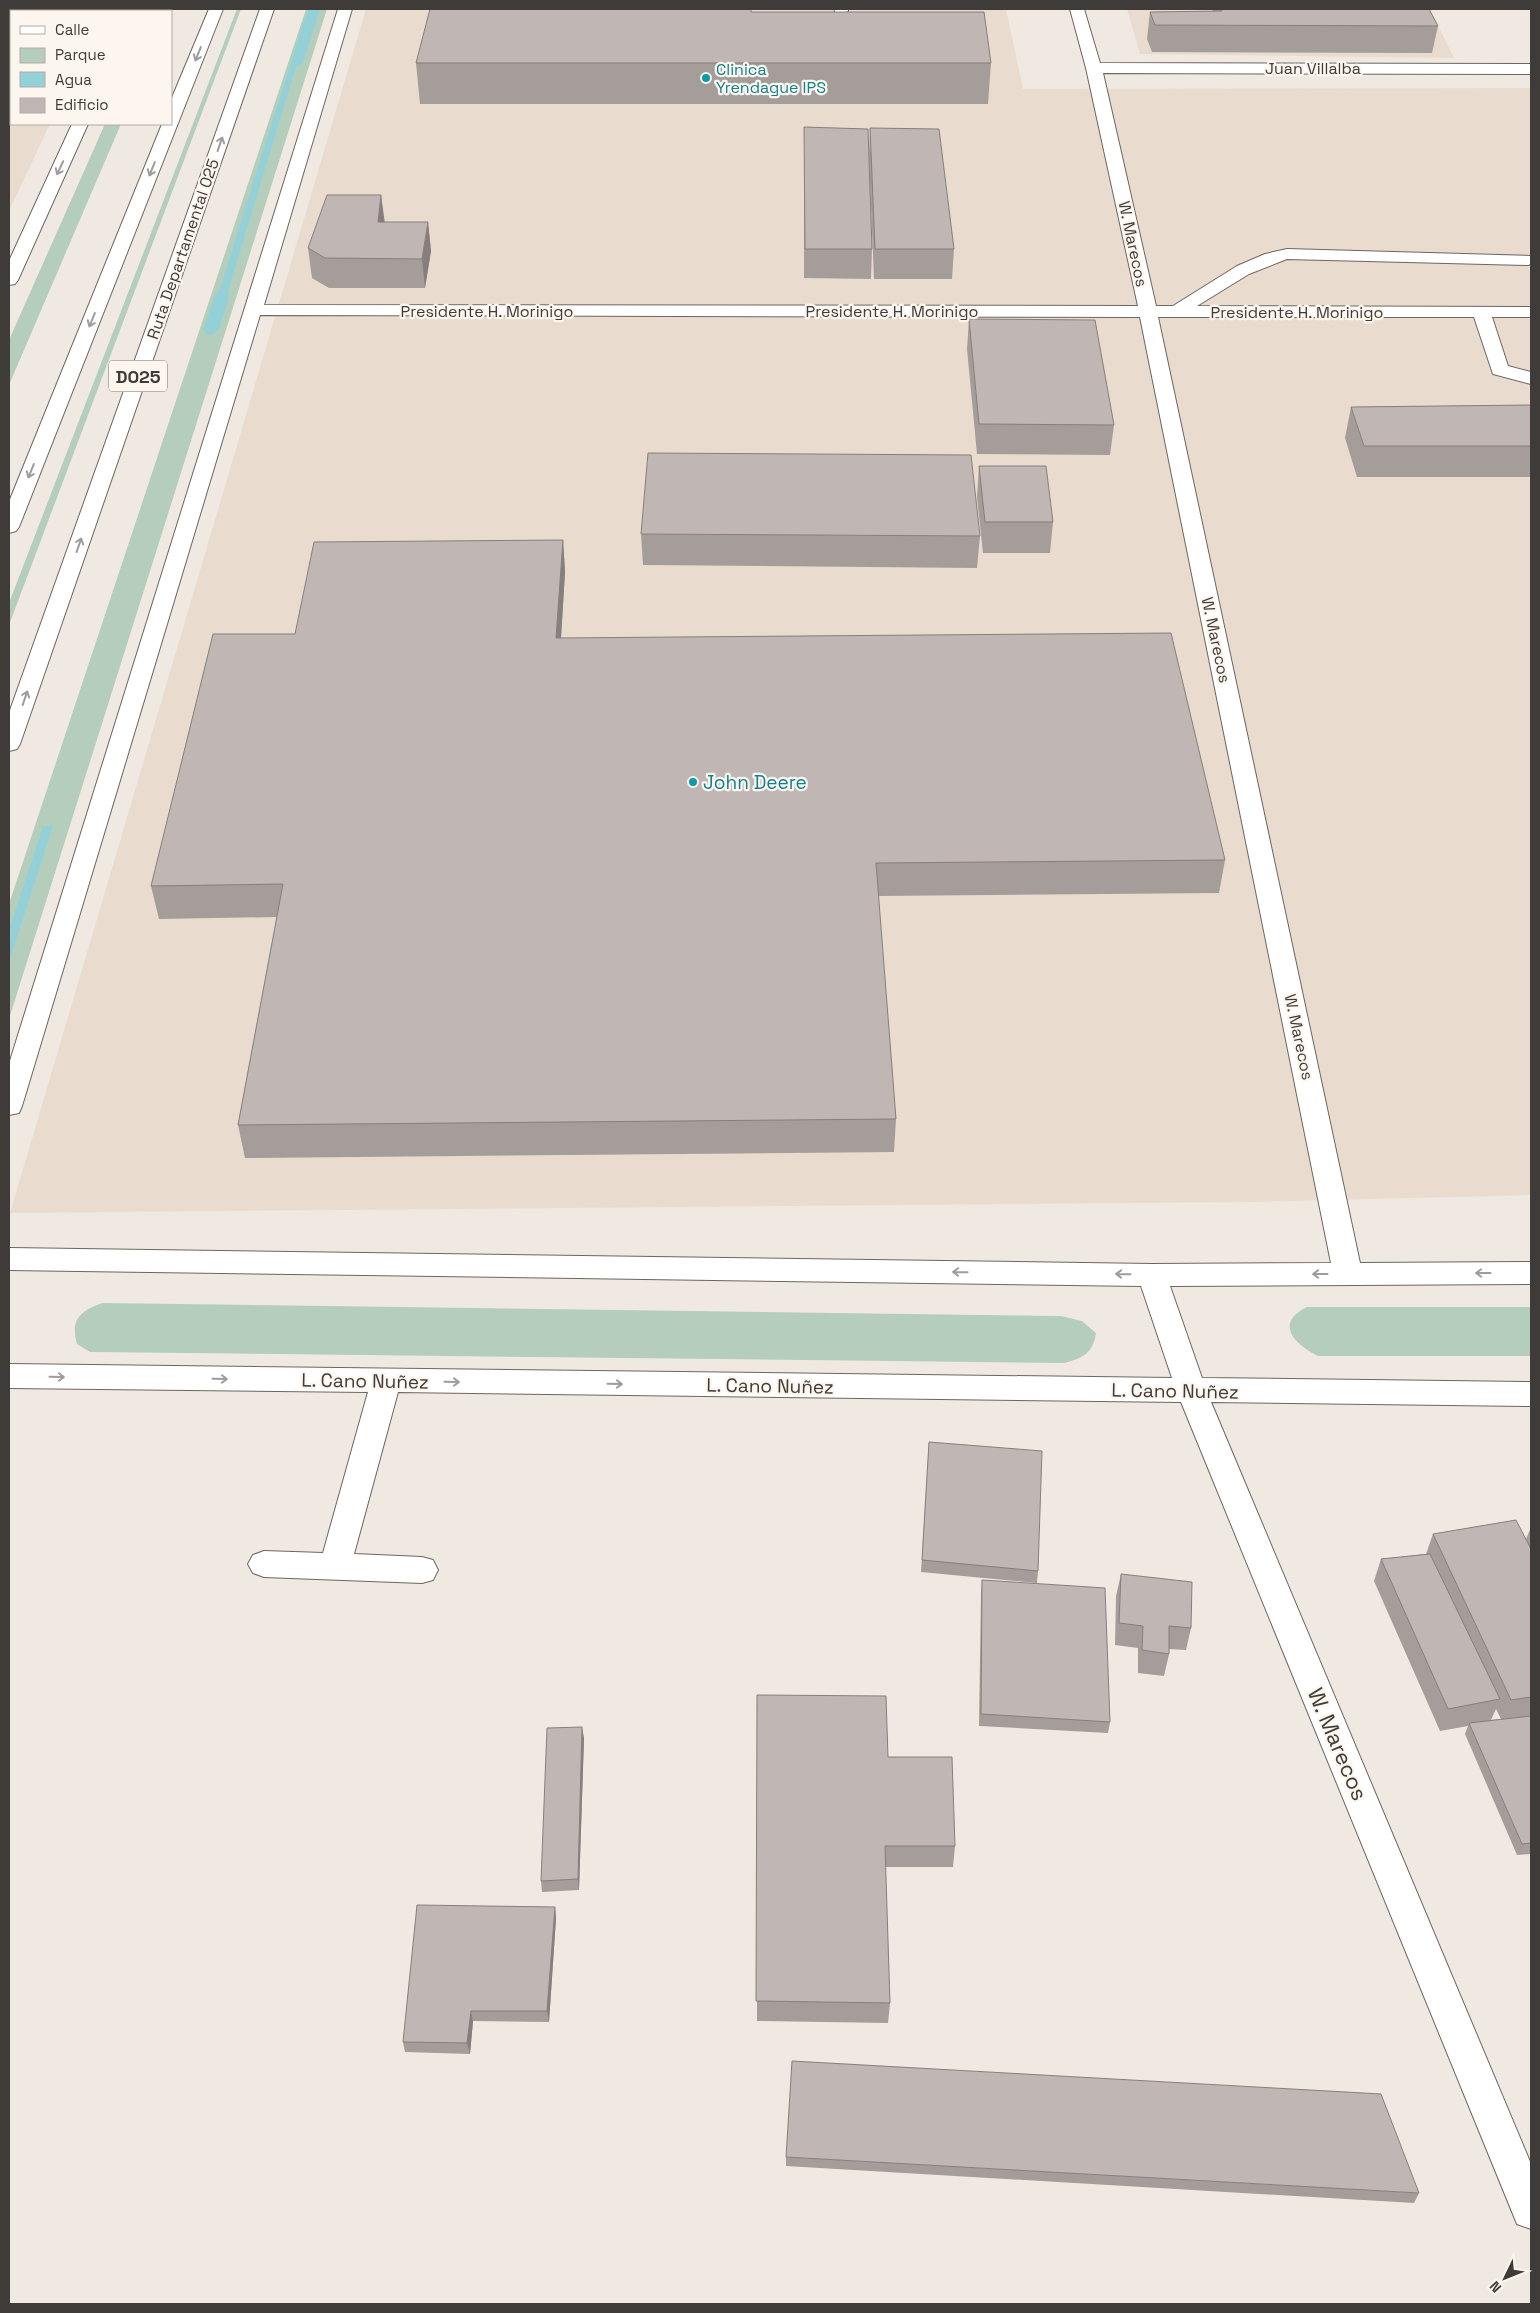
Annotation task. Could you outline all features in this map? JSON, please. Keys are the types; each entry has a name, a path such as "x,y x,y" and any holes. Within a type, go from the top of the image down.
{"main road":[{"path":"172,119 216,9"},
{"name":"Ruta Departamental 025","path":"9,744 267,9"},
{"path":"9,1106 345,9"},
{"name":"W. Marecos","path":"1077,9 1094,68 1148,312 1348,1274"},
{"name":"Juan Villalba","path":"1094,68 1531,69"},
{"path":"9,280 80,125"},
{"path":"9,527 170,125"},
{"path":"1176,312 1250,266 1266,258 1287,254 1528,260"},
{"name":"Presidente H. Morinigo","path":"253,310 1531,312"},
{"path":"1481,312 1500,370 1531,378"},
{"path":"9,1259 1152,1275 1531,1273"},
{"name":"W. Marecos","path":"1152,1275 1192,1392 1531,2210"},
{"name":"L. Cano Nuñez","path":"9,1376 1192,1392 1531,1394"},
{"path":"335,1567 386,1381"},
{"path":"264,1564 422,1570"}],"shaded area":[{"path":"9,9 104,9 10,10 10,125 50,125 9,211"},
{"path":"366,9 1006,9 1023,89 1531,88 1531,1195 1255,1202 10,1213"},
{"path":"1127,9 1430,9 1454,58 1140,54"}],"green space":[{"path":"237,9 241,9 9,625 9,603"},
{"path":"306,9 327,9 9,1019 9,904"},
{"path":"105,125 121,125 9,385 9,340"},
{"path":"102,1303 1061,1316 1082,1321 1096,1333 1095,1340 1086,1354 1065,1363 90,1352 77,1344 75,1336 76,1323 88,1309"},
{"path":"1307,1307 1531,1307 1531,1356 1318,1356 1302,1346 1291,1333 1291,1320 1297,1313"}],"water":[{"path":"305,17 311,17 219,321 210,321"},
{"path":"43,826 53,826 9,962 9,930"}],"building":[{"path":"430,9 751,9 751,12 984,12 991,63 416,63"},
{"path":"1221,9 1429,9 1438,26 1155,25 1150,12 1222,11"},
{"path":"804,127 868,129 872,249 805,249"},
{"path":"870,128 939,129 954,249 875,249"},
{"path":"327,195 381,195 378,222 428,222 422,259 325,258 308,248"},
{"path":"969,319 1095,320 1114,425 979,424"},
{"path":"1531,405 1531,446 1364,446 1351,407"},
{"path":"648,453 971,455 980,536 641,534"},
{"path":"979,466 1046,466 1053,522 985,522"},
{"name":"John Deere","path":"563,540 556,638 1171,633 1225,860 876,863 896,1119 238,1125 283,884 151,886 213,634 295,634 314,542"},
{"path":"929,1442 1042,1451 1038,1571 922,1560"},
{"path":"1516,1520 1531,1549 1531,1697 1511,1700 1433,1534"},
{"path":"1430,1554 1500,1699 1448,1709 1381,1559"},
{"path":"1121,1574 1192,1582 1191,1628 1169,1626 1169,1654 1142,1650 1143,1626 1119,1623"},
{"path":"982,1580 1105,1588 1110,1722 981,1714"},
{"path":"757,1695 886,1696 888,1757 952,1757 955,1846 885,1846 890,2003 756,2001"},
{"path":"1531,1716 1531,1843 1522,1844 1469,1723"},
{"path":"582,1727 578,1879 541,1881 547,1728"},
{"path":"417,1905 555,1907 547,2011 471,2011 467,2043 403,2042"},
{"path":"792,2061 1381,2094 1419,2193 786,2157"}],"waterway":[{"path":"297,63 314,9"},
{"path":"211,330 223,293"}],"place":[{"name":"Clinica Yrendague IPS","path":"706,78"},
{"name":"John Deere","path":"693,782"}]}
